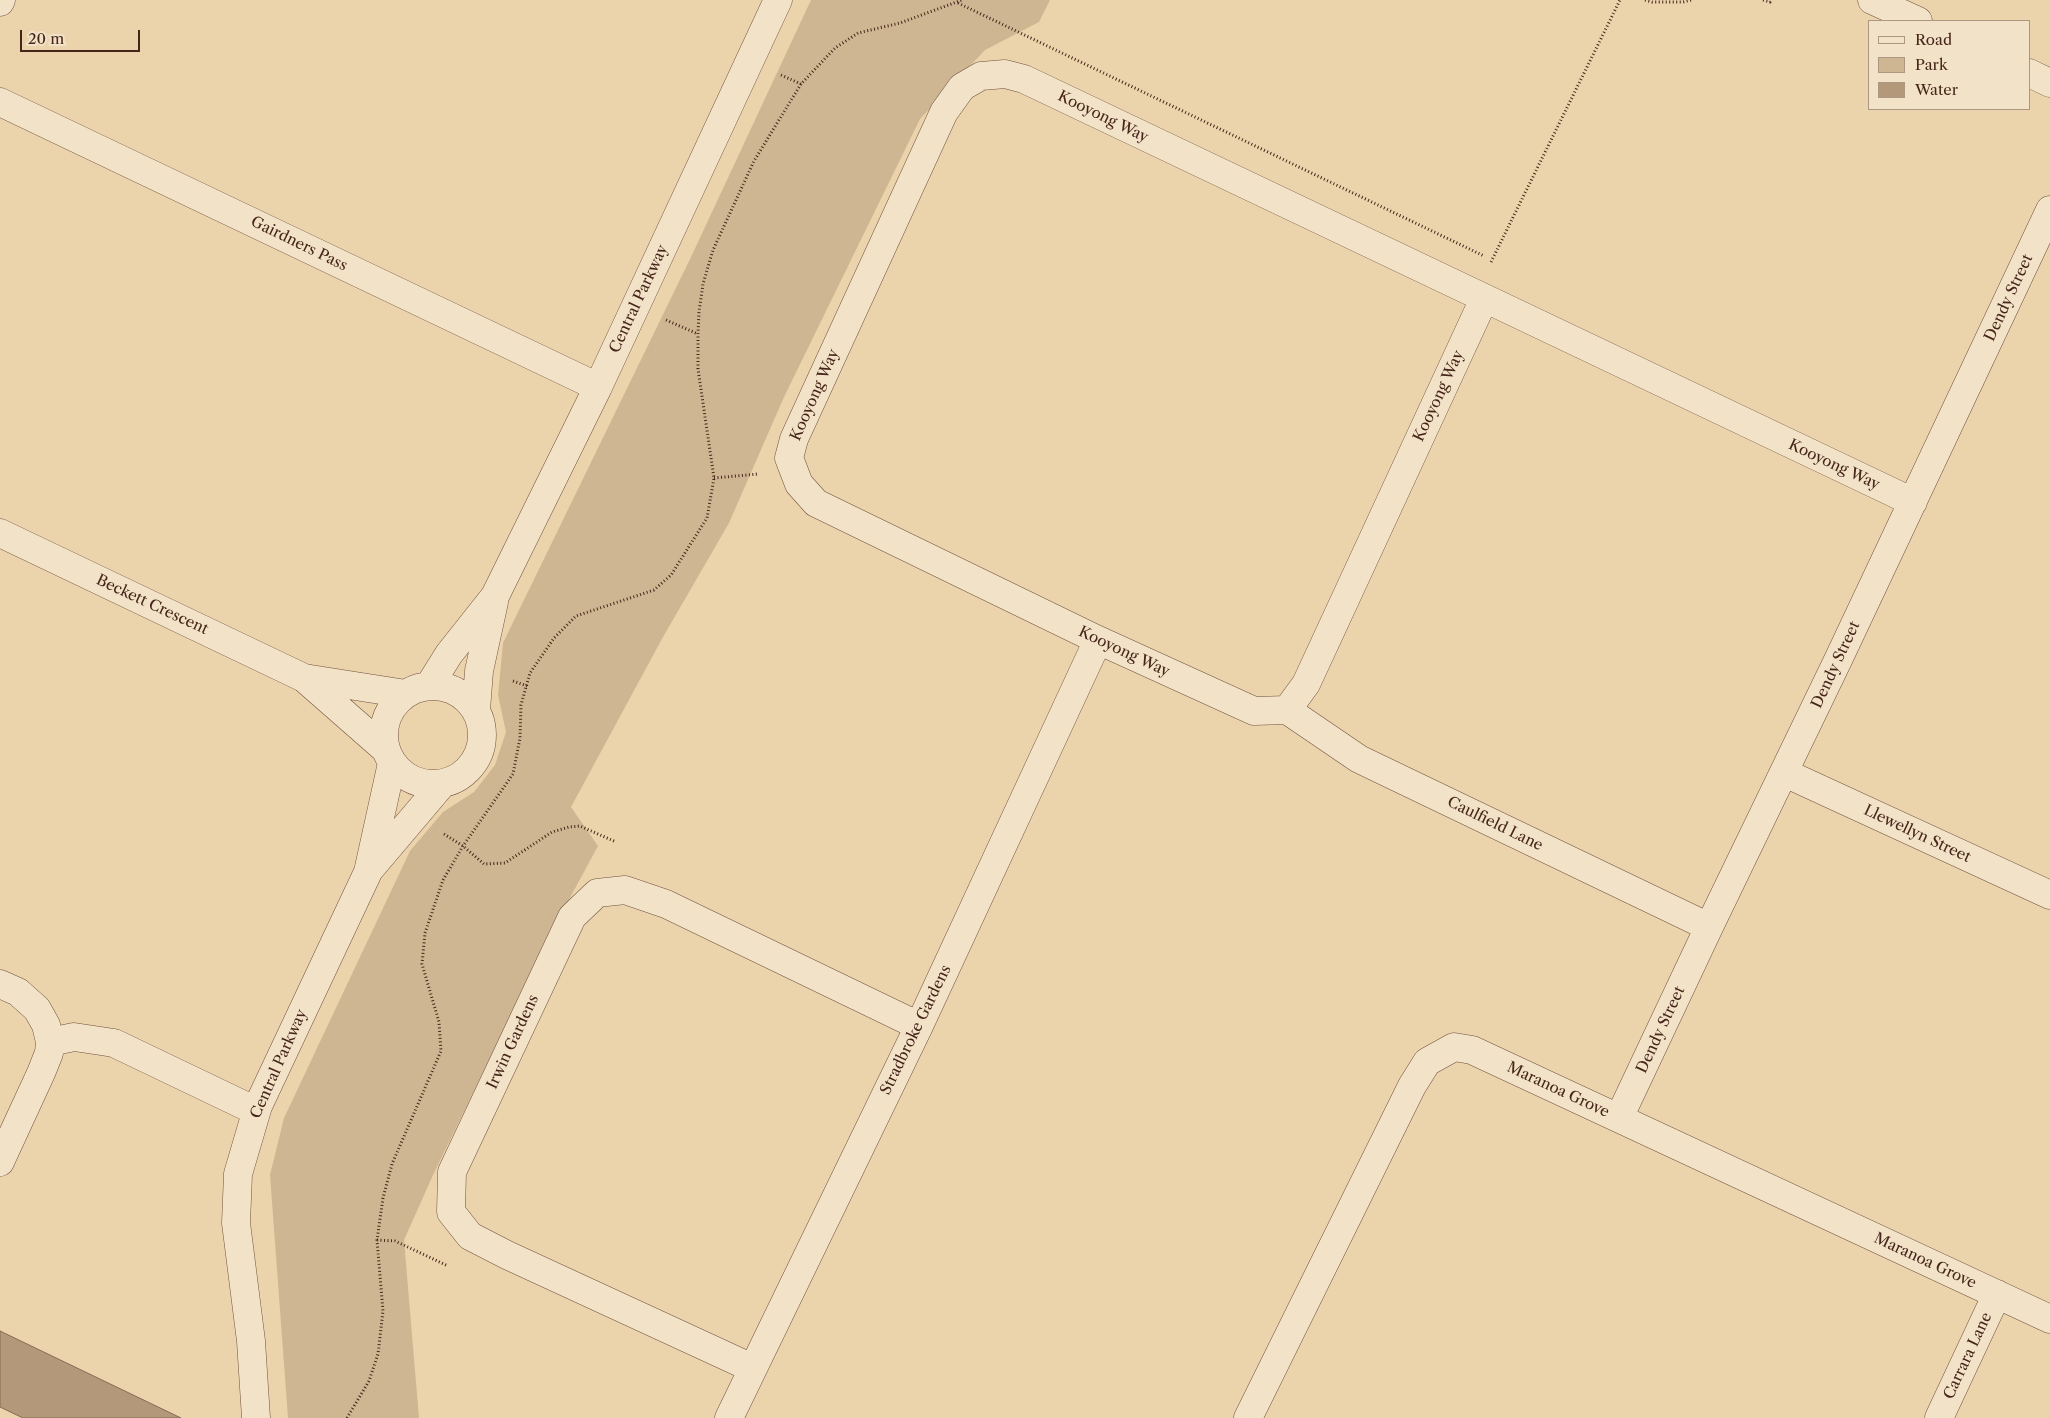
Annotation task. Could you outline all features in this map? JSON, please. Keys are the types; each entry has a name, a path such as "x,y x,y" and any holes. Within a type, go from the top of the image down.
{"street":[{"name":"Central Parkway","path":"417,690 496,596 598,387 778,0"},
{"path":"1872,0 1916,20"},
{"path":"2030,73 2050,83"},
{"name":"Kooyong Way","path":"1479,297 1306,684 1287,710 1254,711 1098,640 816,504 799,484 789,458 794,439 944,112 962,87 981,76 1005,74 1024,79 1913,502"},
{"name":"Gairdners Pass","path":"0,102 598,387"},
{"name":"Dendy Street","path":"1619,1118 2050,210"},
{"name":"Beckett Crescent","path":"0,533 304,678 388,756"},
{"name":"Central Parkway","path":"476,710 479,671 496,596"},
{"name":"Stradbroke Gardens","path":"729,1418 919,1026 1098,640"},
{"name":"Beckett Crescent","path":"304,678 417,690"},
{"path":"443,686 456,691 476,710 482,725 482,741 478,756 469,769 457,779 442,784 428,785 413,781 401,774 388,756 383,733 386,718 394,704 417,690 443,686"},
{"name":"Caulfield Lane","path":"1287,710 1359,759 1709,926"},
{"name":"Central Parkway","path":"368,872 388,756"},
{"name":"Llewellyn Street","path":"1784,773 2050,895"},
{"name":"Central Parkway","path":"256,1418 250,1341 236,1223 238,1174 256,1112 368,872 442,784"},
{"name":"Irwin Gardens","path":"752,1368 515,1259 470,1236 451,1212 452,1172 572,917 596,893 626,890 666,904 919,1026"},
{"path":"0,984 18,992 37,1010 46,1025 50,1042 49,1054 41,1074 0,1162"},
{"path":"50,1042 74,1037 114,1043 256,1112"},
{"name":"Maranoa Grove","path":"1248,1418 1412,1086 1427,1062 1454,1046 1472,1050 2050,1318"},
{"name":"Carrara Lane","path":"1939,1418 1997,1294"}],"path":[{"path":"347,1418 369,1381 378,1354 383,1311 376,1240 383,1198 392,1164 441,1051 439,1022 422,964 425,933 443,880 463,846 513,774 520,738 521,705 530,674 554,638 576,616 654,590 671,575 707,518 714,478 698,369 699,312 703,284 713,250 754,161 801,84 834,48 858,33 900,23 962,0"},
{"path":"1479,297 1492,260 1620,0"},
{"path":"1645,0 1652,2 1683,2 1691,0"},
{"path":"1764,0 1770,2 1771,0"},
{"path":"958,3 1492,260"},
{"path":"714,478 794,472"},
{"path":"415,816 463,846 484,864 505,863 552,832 568,826 580,826 616,842"}],"green space":[{"path":"811,0 1050,0 1039,22 985,50 920,119 784,397 729,523 663,637 571,807 598,846 552,931 433,1175 404,1240 419,1418 288,1418 270,1175 284,1118 410,851 443,812 474,792 495,765 506,732 498,695 503,643 691,257"}],"water":[{"path":"0,1331 181,1418 23,1418 0,1407"}]}
